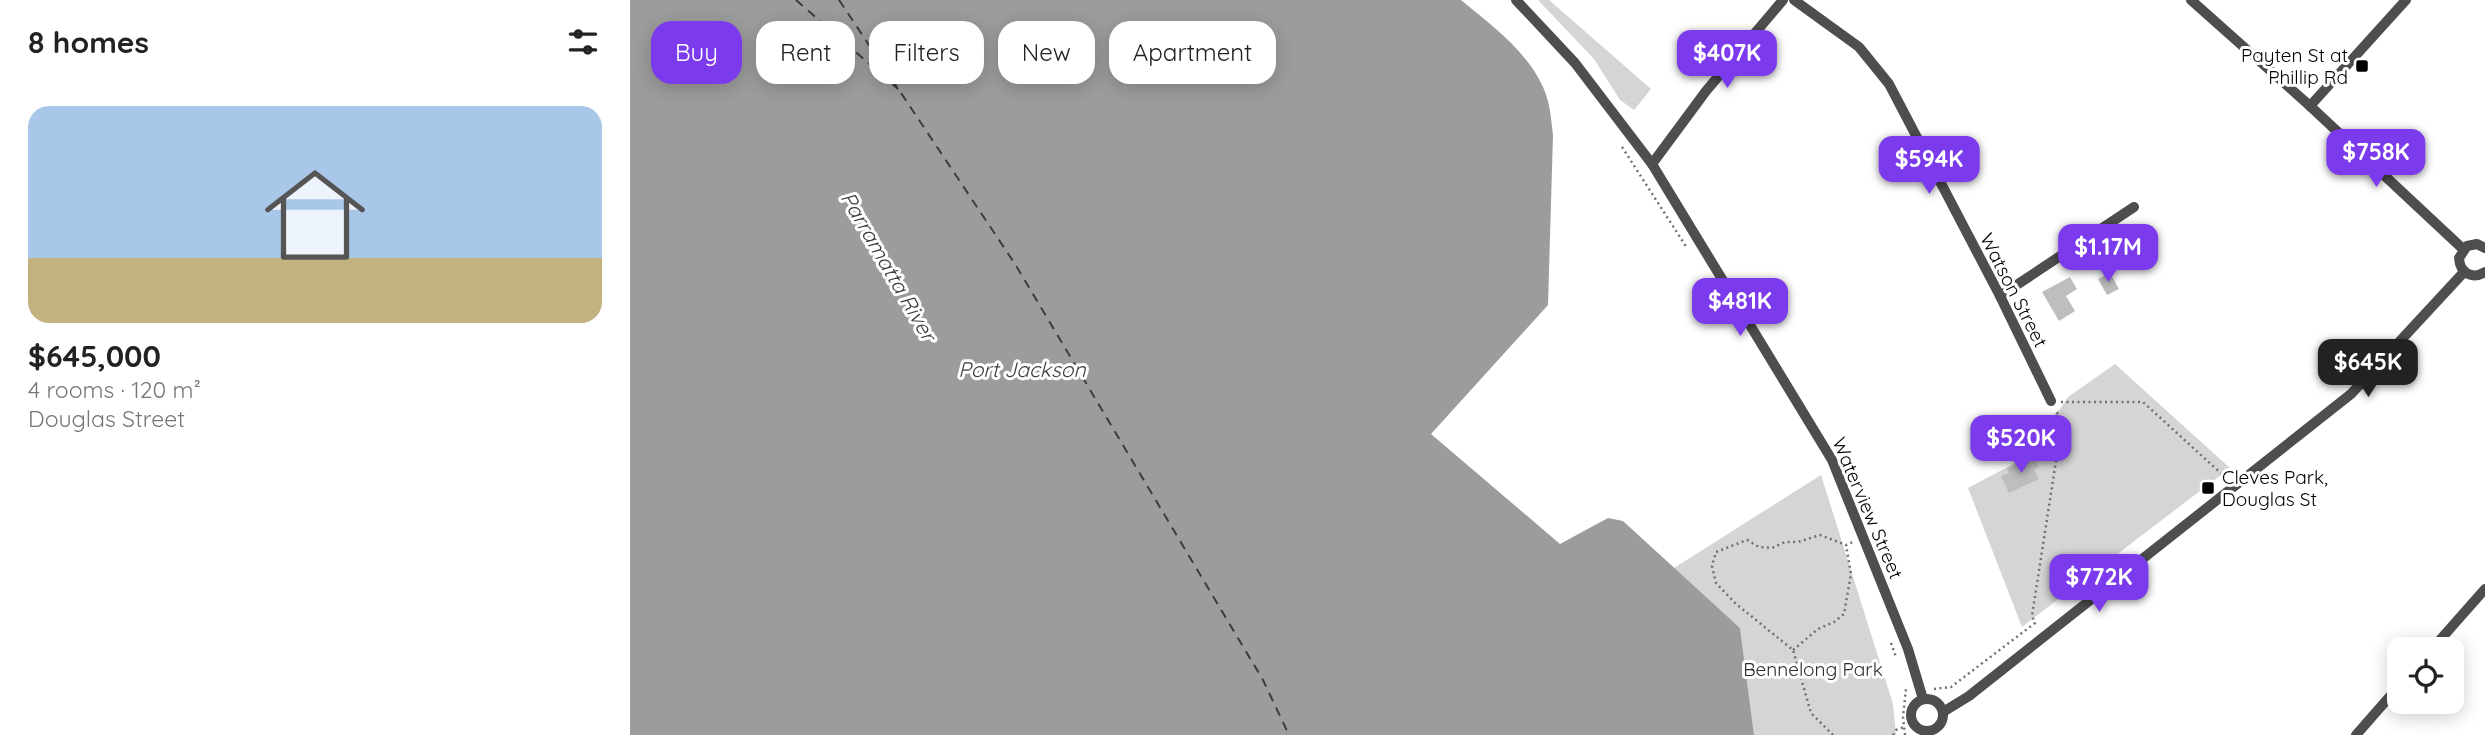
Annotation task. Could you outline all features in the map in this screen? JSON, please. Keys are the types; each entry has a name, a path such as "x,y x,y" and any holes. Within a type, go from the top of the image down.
{"street":[{"name":"Waterview Street","path":"1516,0 1574,63 1652,163 1832,460 1908,649 1922,695"},
{"path":"1652,163 1706,91 1783,0"},
{"name":"Watson Street","path":"1794,0 1859,47 1889,83 2000,296 2051,401"},
{"path":"2191,0 2310,106 2463,249"},
{"path":"2310,106 2406,0"},
{"path":"2000,296 2134,207"},
{"path":"2485,248 2472,244 2463,249 2459,264 2465,272 2473,276 2485,272"},
{"path":"1943,712 1938,703 1922,695 1910,713 1916,727 1926,733 1939,726 1943,712 1969,696 2351,394 2465,272"},
{"path":"2443,637 2485,589"},
{"path":"2356,735 2387,700"}],"path":[{"path":"1623,148 1687,248"},
{"path":"2051,401 2075,404 2143,402 2235,487"},
{"path":"1906,698 1951,687 2035,623 2032,616 2062,422 2051,401"},
{"path":"1833,735 1811,713 1793,650 1735,603 1716,583 1712,566 1716,552 1746,540 1759,547 1772,548 1785,542 1798,542 1820,535 1846,545 1862,538"},
{"path":"1793,650 1818,629 1844,614 1850,574 1846,545"},
{"path":"1890,640 1899,664"},
{"path":"1905,735 1903,707 1906,688"},
{"path":"1893,735 1896,730 1904,727"}],"green space":[{"path":"1538,0 1549,0 1651,89 1634,110 1620,100 1594,59"},
{"path":"2115,364 2230,468 2022,627 1968,488 2034,453 2046,437 2042,426 2068,397"},
{"name":"Bennelong Park","path":"1821,475 1893,704 1896,735 1754,735 1740,628 1674,568"}],"water":[{"name":"Port Jackson","path":"630,0 1461,0 1518,50 1536,74 1547,98 1553,135 1548,305 1431,434 1560,544 1608,518 1623,521 1740,628 1754,735 630,735"}],"building":[{"path":"2110,273 2119,289 2107,295 2098,279"},
{"path":"2070,277 2077,289 2066,296 2075,311 2059,321 2042,292"},
{"path":"2034,456 2039,467 2034,469 2039,479 2009,493 2001,476 2009,473 2007,469"}],"ferry route":[{"path":"796,0 898,89"},
{"path":"839,0 1015,264 1263,680 1289,735"}],"place":[{"name":"Payten St at Phillip Rd","path":"2362,66"},
{"name":"Cleves Park, Douglas St","path":"2208,488"}],"water label":[{"name":"Parramatta River","path":"889,266"}]}
